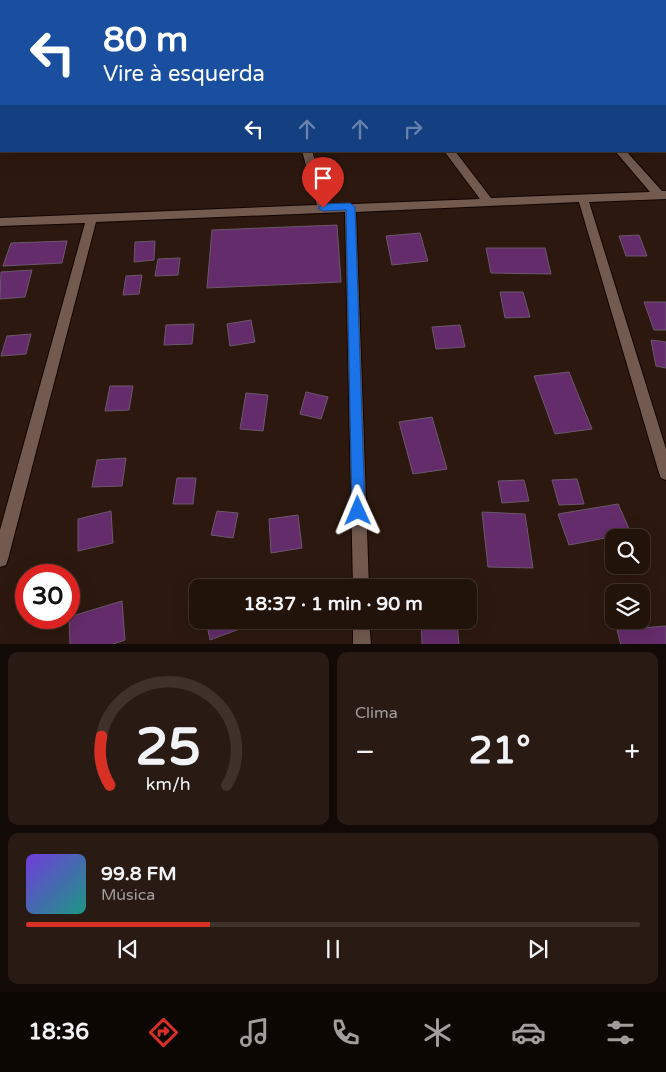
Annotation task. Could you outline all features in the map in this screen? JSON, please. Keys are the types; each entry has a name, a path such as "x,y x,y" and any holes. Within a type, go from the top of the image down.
{"street":[{"path":"307,152 323,208"},
{"path":"450,152 488,202"},
{"path":"621,152 663,195"},
{"path":"0,222 663,195"},
{"path":"583,199 666,474"},
{"path":"350,207 361,579"},
{"path":"0,559 92,218"},
{"path":"362,629 362,644"}],"building":[{"path":"337,225 341,282 207,288 212,230"},
{"path":"420,233 428,261 392,265 386,236"},
{"path":"639,235 647,256 626,256 619,236"},
{"path":"67,241 62,263 3,266 11,243"},
{"path":"155,241 154,260 134,262 135,242"},
{"path":"486,248 545,248 551,274 491,273"},
{"path":"180,258 178,275 155,276 158,259"},
{"path":"32,270 25,297 0,299 1,272"},
{"path":"142,275 139,294 123,295 126,276"},
{"path":"500,292 523,292 530,317 505,318"},
{"path":"644,302 666,302 666,330 654,330"},
{"path":"251,320 255,342 230,346 227,324"},
{"path":"194,324 192,344 164,345 166,325"},
{"path":"460,325 465,347 436,349 432,327"},
{"path":"31,334 26,354 1,356 7,336"},
{"path":"651,340 666,342 666,368 656,366"},
{"path":"569,372 592,429 555,434 534,376"},
{"path":"110,386 133,386 129,410 105,411"},
{"path":"306,392 328,397 321,419 300,414"},
{"path":"246,393 268,395 263,431 240,429"},
{"path":"432,417 447,469 413,474 399,422"},
{"path":"126,458 122,486 92,487 97,460"},
{"path":"177,478 196,478 193,504 173,504"},
{"path":"577,479 584,504 559,505 552,480"},
{"path":"524,480 529,501 502,503 498,481"},
{"path":"618,504 629,529 605,529 605,538 569,545 558,514"},
{"path":"111,511 113,543 78,551 78,519"},
{"path":"217,511 238,513 233,538 211,535"},
{"path":"482,512 525,514 533,568 488,567"},
{"path":"298,515 302,548 271,553 269,519"},
{"path":"122,601 125,640 113,644 70,644 69,629 80,629 80,614"},
{"path":"666,626 666,644 621,644 617,630 650,629 650,627"},
{"path":"208,629 240,629 210,640"},
{"path":"421,629 458,629 459,644 422,644"}],"route":[{"path":"323,208 350,207 358,511"}]}
